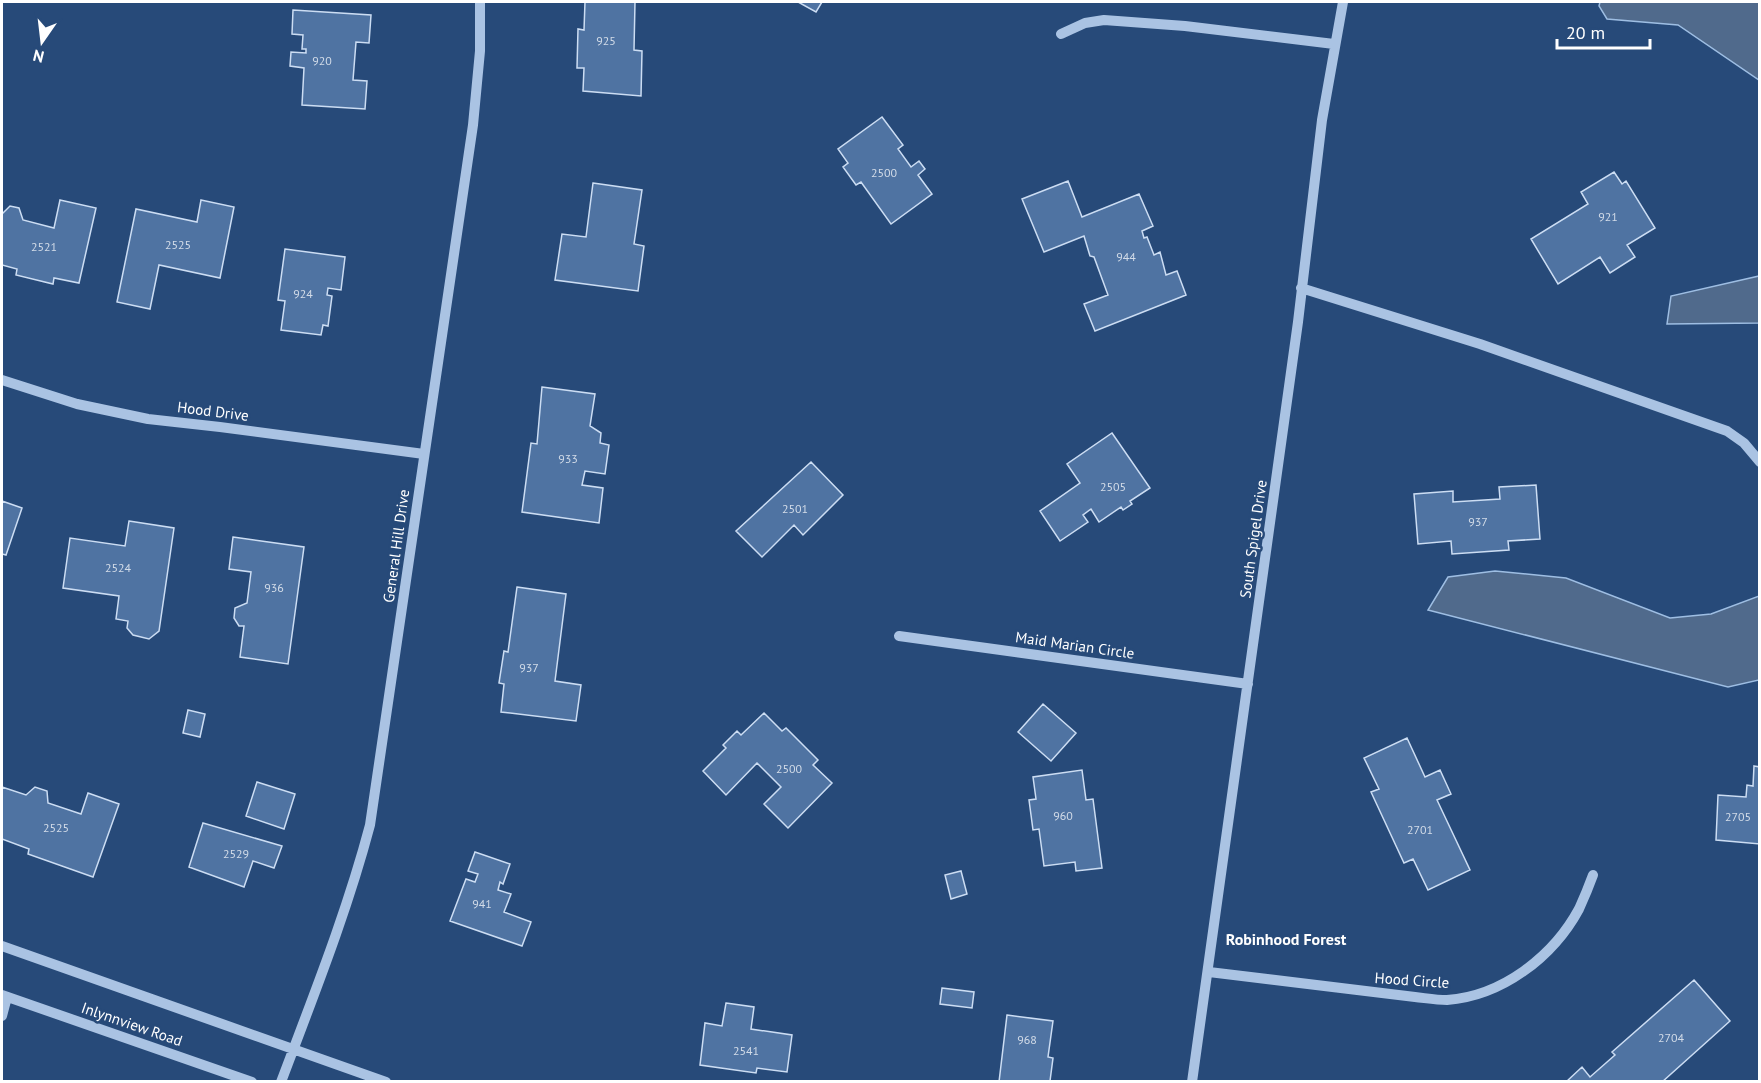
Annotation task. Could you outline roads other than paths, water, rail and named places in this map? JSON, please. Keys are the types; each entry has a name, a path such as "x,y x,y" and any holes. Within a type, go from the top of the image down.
{"street":[{"name":"General Hill Drive","path":"281,1082 348,898 370,825 473,125 480,51 480,2"},
{"name":"South Spigel Drive","path":"1192,1082 1248,684 1322,120 1343,2"},
{"path":"1061,34 1085,22 1104,20 1185,26 1335,44"},
{"path":"1301,288 1480,344 1727,431 1744,443 1760,462"},
{"name":"Hood Drive","path":"2,380 77,404 148,419 424,454"},
{"name":"Maid Marian Circle","path":"898,636 1248,684"},
{"name":"Hood Circle","path":"1209,972 1447,1000 1479,994 1503,985 1530,966 1557,941 1578,910 1593,875"},
{"path":"2,946 386,1082"},
{"path":"2,1016 4,996"},
{"name":"Inlynnview Road","path":"4,996 252,1082"}],"water":[{"path":"1600,2 1759,2 1759,80 1678,25 1607,19 1599,6"},
{"path":"1759,276 1759,323 1667,324 1671,296"},
{"path":"1495,571 1566,578 1670,618 1711,614 1759,596 1759,680 1728,687 1428,610 1448,577"}],"district":[{"name":"Robinhood Forest","path":"1286,939"}]}
